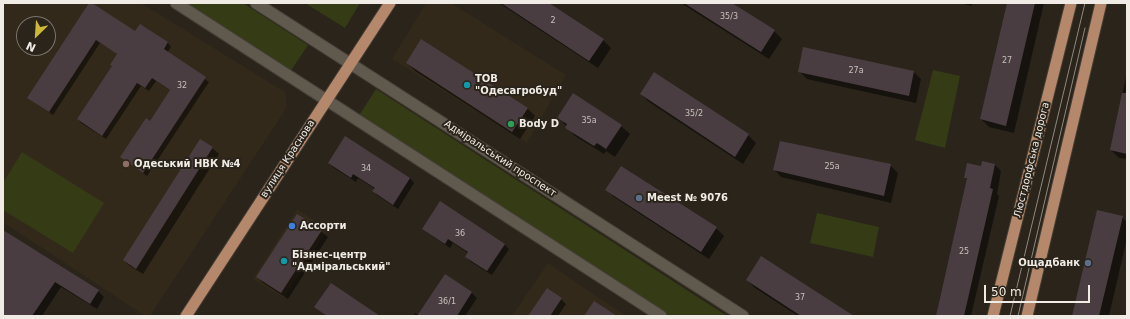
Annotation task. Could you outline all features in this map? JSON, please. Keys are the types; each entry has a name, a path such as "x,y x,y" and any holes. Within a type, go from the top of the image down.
{"main road":[{"path":"176,3 660,316"},
{"name":"Адміральський проспект","path":"256,3 743,316"},
{"name":"вулиця Краснова","path":"186,316 390,3"},
{"name":"Люстдорфська дорога","path":"993,316 1071,3"},
{"path":"1027,316 1101,3"}],"shaded area":[{"name":"Одеський НВК №4","path":"3,3 141,3 285,92 287,107 150,316 145,316 3,222"},
{"path":"426,3 451,3 566,75 527,143 392,59"},
{"name":"Бізнес-центр \"Адміральський\"","path":"297,209 328,229 284,298 253,279"},
{"path":"548,263 626,316 512,316"}],"green space":[{"path":"182,3 243,3 308,45 290,72"},
{"path":"305,3 360,3 345,28"},
{"path":"933,70 960,76 945,148 915,140"},
{"path":"376,89 727,316 669,316 358,117"},
{"path":"22,152 104,203 73,253 3,210 3,183"},
{"path":"817,213 879,227 873,257 810,243"}],"building":[{"path":"89,3 92,3 135,31 140,24 168,42 164,49 206,77 143,173 120,157 146,118 150,121 170,90 152,78 145,88 137,83 102,136 77,119 112,66 110,65 117,54 96,40 49,112 27,98 54,56 56,56 56,54"},
{"path":"501,3 549,3 604,39 589,61"},
{"path":"684,3 732,3 775,30 761,52"},
{"path":"1007,3 1035,3 1006,126 980,119"},
{"name":"ТОВ \"Одесагробуд\"","path":"421,39 528,108 512,132 406,63"},
{"path":"803,47 914,71 909,96 798,72"},
{"path":"654,72 749,134 735,157 640,94"},
{"path":"573,93 622,125 606,149 597,143 594,146 565,128 567,124 557,118"},
{"path":"1122,93 1127,93 1127,154 1110,150"},
{"path":"345,136 410,178 393,205 372,191 375,188 353,174 351,178 328,163"},
{"path":"200,139 213,147 136,269 123,260"},
{"path":"780,141 891,164 884,196 773,170"},
{"path":"982,161 995,164 990,188 993,189 964,316 936,316 967,178 964,178 967,163 981,166"},
{"path":"621,166 717,227 701,252 605,190"},
{"path":"440,201 505,244 487,271 465,257 468,252 448,239 445,244 422,229"},
{"path":"1097,210 1123,216 1099,316 1072,316"},
{"name":"Бізнес-центр \"Адміральський\"","path":"297,214 322,230 281,293 256,277"},
{"path":"3,230 99,290 90,304 55,282 32,316 3,316"},
{"path":"761,256 854,316 801,316 746,280"},
{"path":"445,274 472,292 457,316 417,316"},
{"path":"331,283 380,316 327,316 314,307"},
{"path":"547,288 562,298 550,316 528,316"},
{"path":"594,301 617,316 584,316"}],"tram line":[{"path":"1010,316 1085,3"},
{"path":"1018,316 1085,28"}],"place":[{"name":"ТОВ \"Одесагробуд\"","path":"467,85"},
{"name":"Body D","path":"511,124"},
{"name":"Одеський НВК №4","path":"126,164"},
{"name":"Meest № 9076","path":"639,198"},
{"name":"Ассорти","path":"292,226"},
{"name":"Бізнес-центр \"Адміральський\"","path":"284,261"},
{"name":"Ощадбанк","path":"1088,263"}]}
